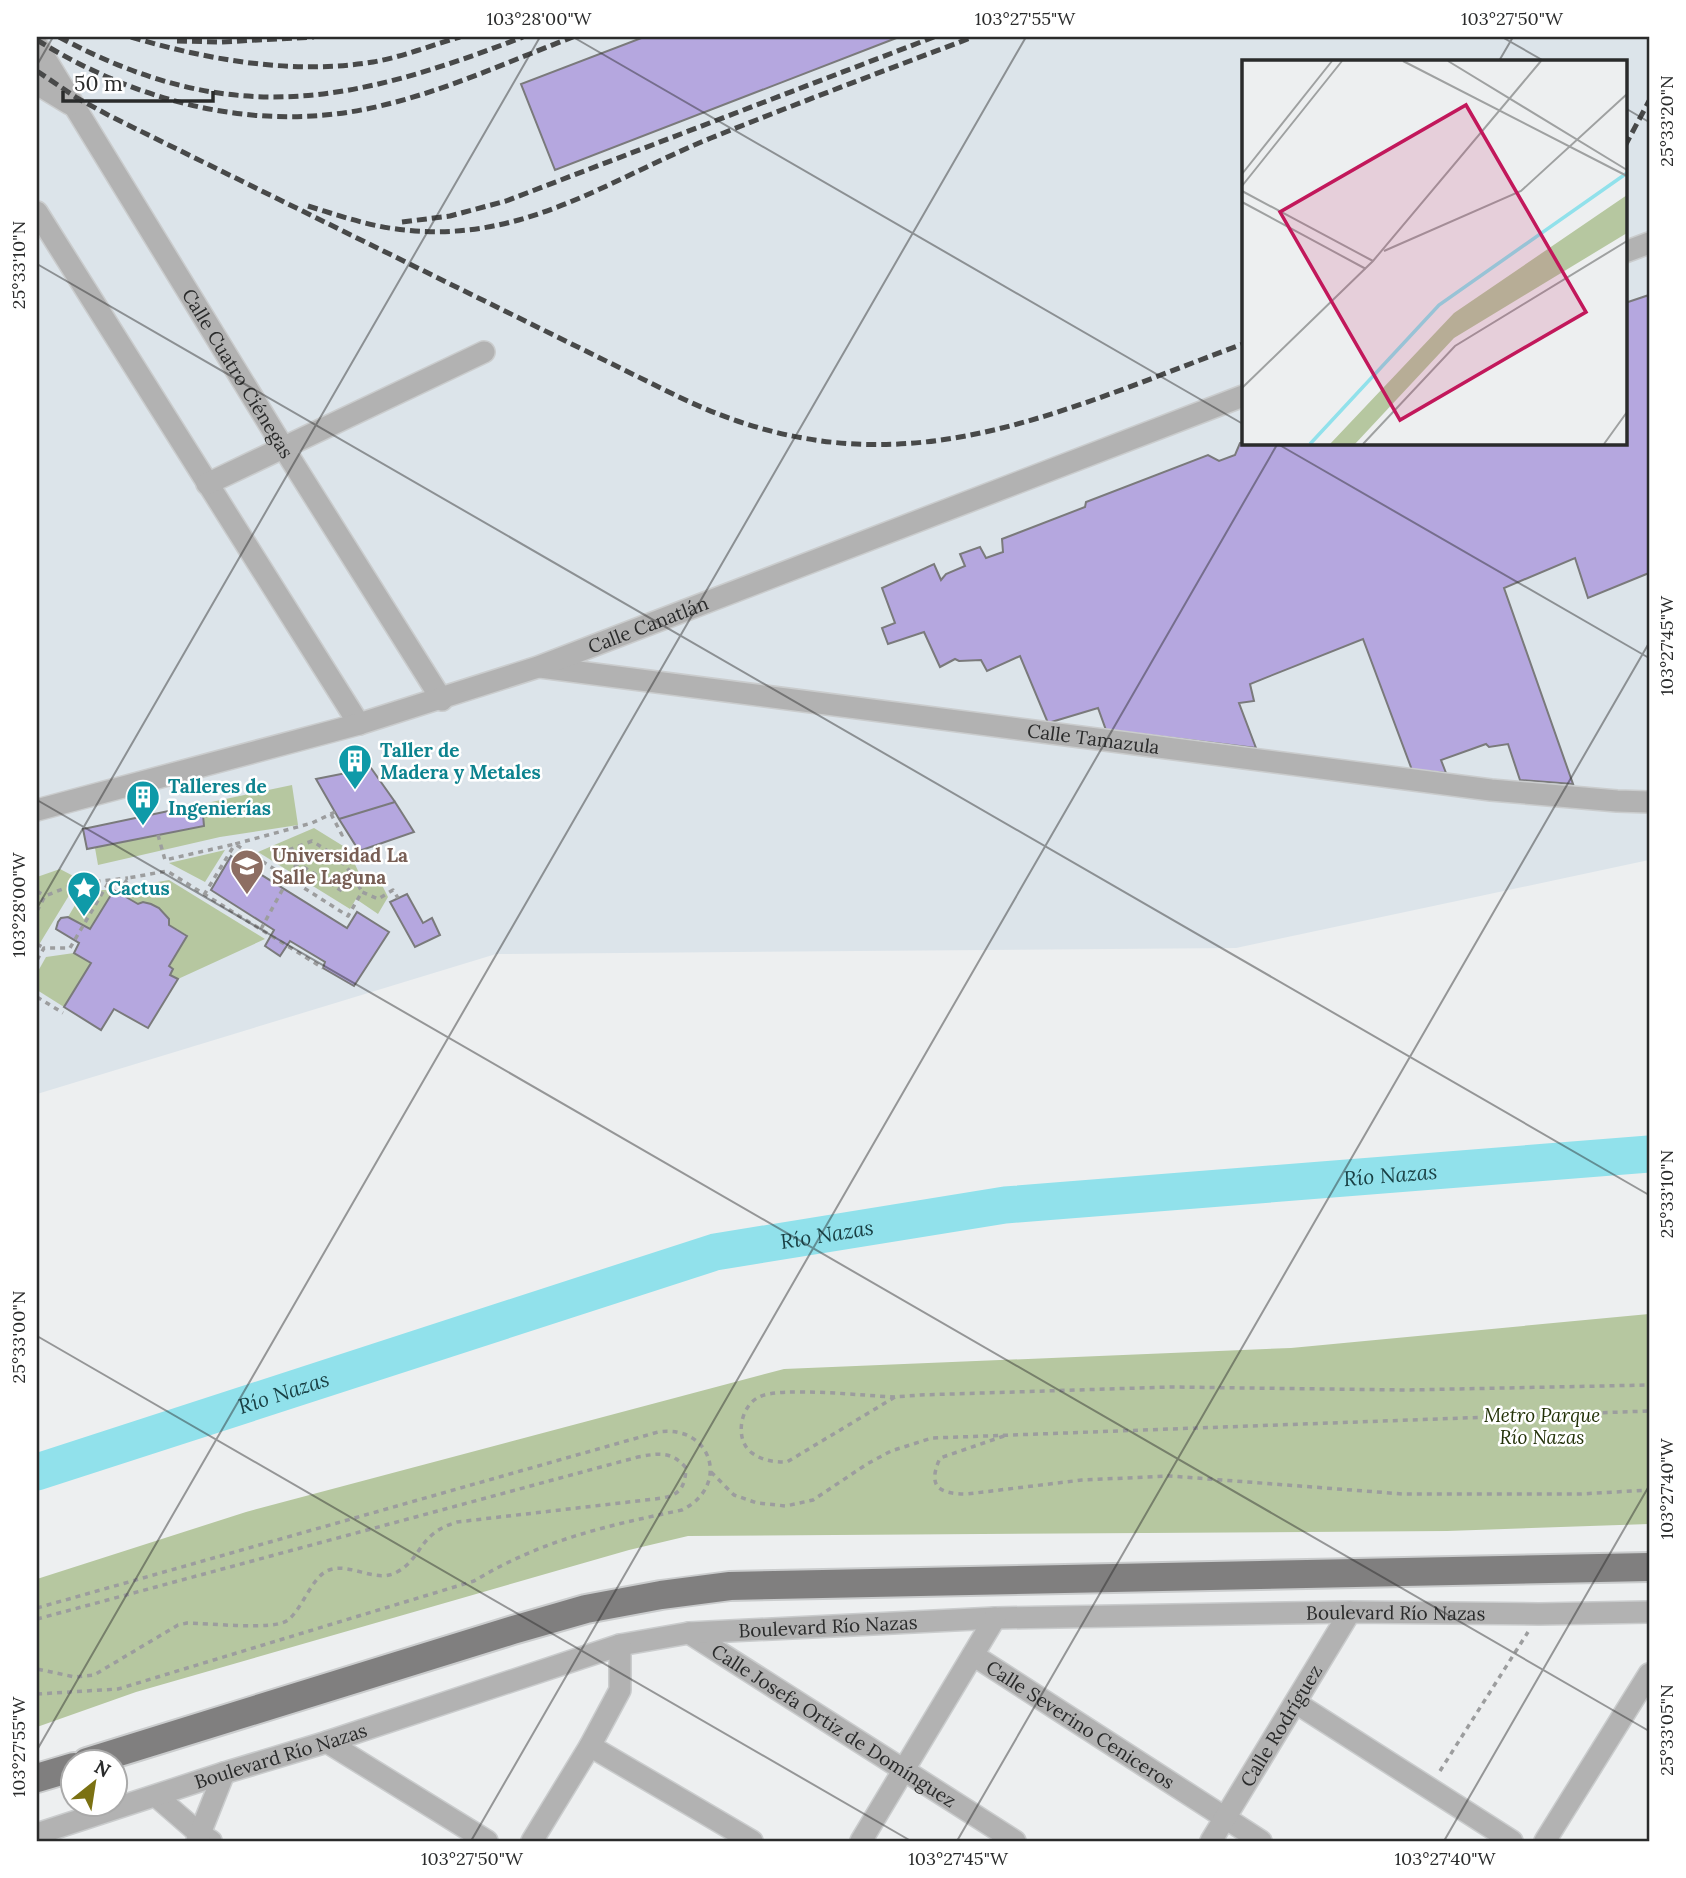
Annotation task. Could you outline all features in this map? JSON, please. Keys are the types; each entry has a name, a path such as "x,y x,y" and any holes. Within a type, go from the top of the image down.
{"main road":[{"name":"Boulevard Río Nazas","path":"130,1749 586,1609 730,1586 1649,1567"},
{"path":"37,1778 60,1771"}],"street":[{"name":"Calle Cuatro Ciénegas","path":"37,46 442,700"},
{"path":"37,84 74,107"},
{"path":"37,212 359,724"},
{"path":"1626,251 1649,243"},
{"path":"207,484 484,352"},
{"name":"Calle Canatlán","path":"37,810 442,700 538,667 1242,396"},
{"name":"Calle Tamazula","path":"538,667 1491,790 1617,802 1649,802"},
{"name":"Boulevard Río Nazas","path":"37,1834 621,1645 689,1633 995,1618 1350,1612 1649,1612"},
{"name":"Calle Rodríguez","path":"1211,1841 1350,1612"},
{"name":"Calle Severino Ceniceros","path":"995,1618 972,1655 1261,1841"},
{"name":"Calle Josefa Ortiz de Domínguez","path":"689,1633 1015,1841"},
{"path":"532,1841 590,1746 620,1689 621,1645"},
{"path":"861,1841 972,1655"},
{"path":"1545,1841 1649,1674"},
{"path":"1296,1703 1512,1841"},
{"path":"327,1742 487,1841"},
{"path":"590,1746 752,1841"},
{"path":"156,1796 203,1839 224,1773"}],"path":[{"path":"165,860 312,823 333,813 342,835 347,832"},
{"path":"158,835 167,871"},
{"path":"352,874 342,891 281,853 312,841 341,859 352,874 362,892 379,899 393,890 398,898"},
{"path":"235,844 348,916 362,892"},
{"path":"204,895 235,844"},
{"path":"261,930 297,863"},
{"path":"37,911 45,896 75,884 167,871 323,968"},
{"path":"119,893 128,878"},
{"path":"37,944 44,948 69,948 110,880"},
{"path":"37,891 45,896"},
{"path":"37,960 44,948"},
{"path":"37,997 63,1013"},
{"path":"895,1397 788,1462 769,1462 749,1451 741,1434 743,1413 757,1397 781,1391 895,1397 1170,1387 1407,1390 1649,1385"},
{"path":"711,1472 734,1495 757,1503 786,1506 813,1500 891,1451 932,1438 1649,1411"},
{"path":"37,1608 658,1432 671,1430 695,1439 704,1448 709,1460 709,1485 694,1505 682,1510 594,1528 498,1566 474,1581 118,1689 37,1694"},
{"path":"1010,1435 940,1458 933,1480 940,1491 967,1494 1070,1482 1170,1476 1403,1494 1581,1494 1649,1490"},
{"path":"37,1619 638,1457 668,1454 686,1468 681,1491 663,1498 445,1525 434,1530 398,1572 386,1576 336,1569 322,1574 294,1614 280,1624 187,1623 178,1625 94,1675 75,1677 37,1669"},
{"path":"1430,1787 1539,1614"}],"shaded area":[{"path":"37,37 1649,37 1649,860 1236,948 496,954 37,1094"}],"green space":[{"path":"292,785 298,825 220,837 98,865 95,848 204,826 202,804"},
{"path":"314,828 348,849 359,873 378,877 388,897 378,914 356,899 350,909 258,852"},
{"path":"225,850 205,882 169,863"},
{"path":"60,869 79,879 37,948 37,877"},
{"path":"169,880 265,939 178,979 170,975 173,969 169,966 187,935 169,925 164,912 157,907 143,902 138,904 123,895 129,887"},
{"path":"84,890 114,890 90,929 68,917"},
{"path":"74,953 91,963 64,1007 37,990 37,973 46,957"},
{"name":"Metro Parque Río Nazas","path":"1649,1314 1649,1524 1447,1531 688,1536 629,1550 136,1692 37,1727 37,1579 246,1512 784,1369 1291,1348"}],"building":[{"path":"644,37 899,37 555,170 521,84"},
{"path":"1649,295 1649,573 1588,598 1575,558 1504,588 1573,784 1520,780 1508,744 1489,747 1486,744 1441,760 1446,773 1412,770 1363,639 1250,684 1254,701 1239,703 1256,748 1106,730 1098,708 1048,723 1020,656 987,671 981,660 955,659 940,667 924,632 888,644 882,628 895,623 882,588 934,564 941,580 946,574 965,566 960,554 980,547 986,558 1003,552 1002,539 1085,507 1086,502 1208,455 1219,461 1235,455 1242,442 1626,444 1626,303"},
{"name":"Taller de Madera y Metales","path":"371,768 395,802 339,819 316,779"},
{"path":"395,802 414,832 359,851 339,819"},
{"name":"Talleres de Ingenierías","path":"202,804 204,826 87,849 83,829"},
{"path":"231,856 347,928 357,912 389,932 354,986 323,968 325,962 290,941 280,956 265,946 274,930 211,890"},
{"path":"114,890 138,904 143,902 159,908 169,919 169,925 187,936 169,966 173,969 170,975 178,979 148,1028 114,1009 101,1030 64,1007 91,963 74,953 79,943 56,929 58,922 61,918 68,917 90,929"},
{"path":"407,894 423,923 432,918 440,935 415,947 390,902"}],"waterway":[{"name":"Río Nazas","path":"37,1472 715,1252 1005,1205 1649,1154"}],"railway":[{"path":"59,37 121,66 180,85 236,95 290,97 345,91 401,78 523,37"},
{"path":"131,37 220,58 312,67 384,60 460,37"},
{"path":"177,41 221,42 314,37"},
{"path":"37,40 77,63 162,97 251,115 296,117 342,113 388,104 459,82 573,37"},
{"path":"402,222 450,216 506,201 934,37"},
{"path":"308,206 368,224 405,230 448,232 527,218 564,205 711,138 973,37"},
{"path":"37,71 110,116 679,397 756,427 828,442 897,444 965,436 1032,420 1100,398 1242,344"},
{"path":"1626,144 1649,101"}],"place":[{"name":"Taller de Madera y Metales","path":"355,791"},
{"name":"Talleres de Ingenierías","path":"143,827"},
{"name":"Universidad La Salle Laguna","path":"247,896"},
{"name":"Cactus","path":"84,918"}]}
